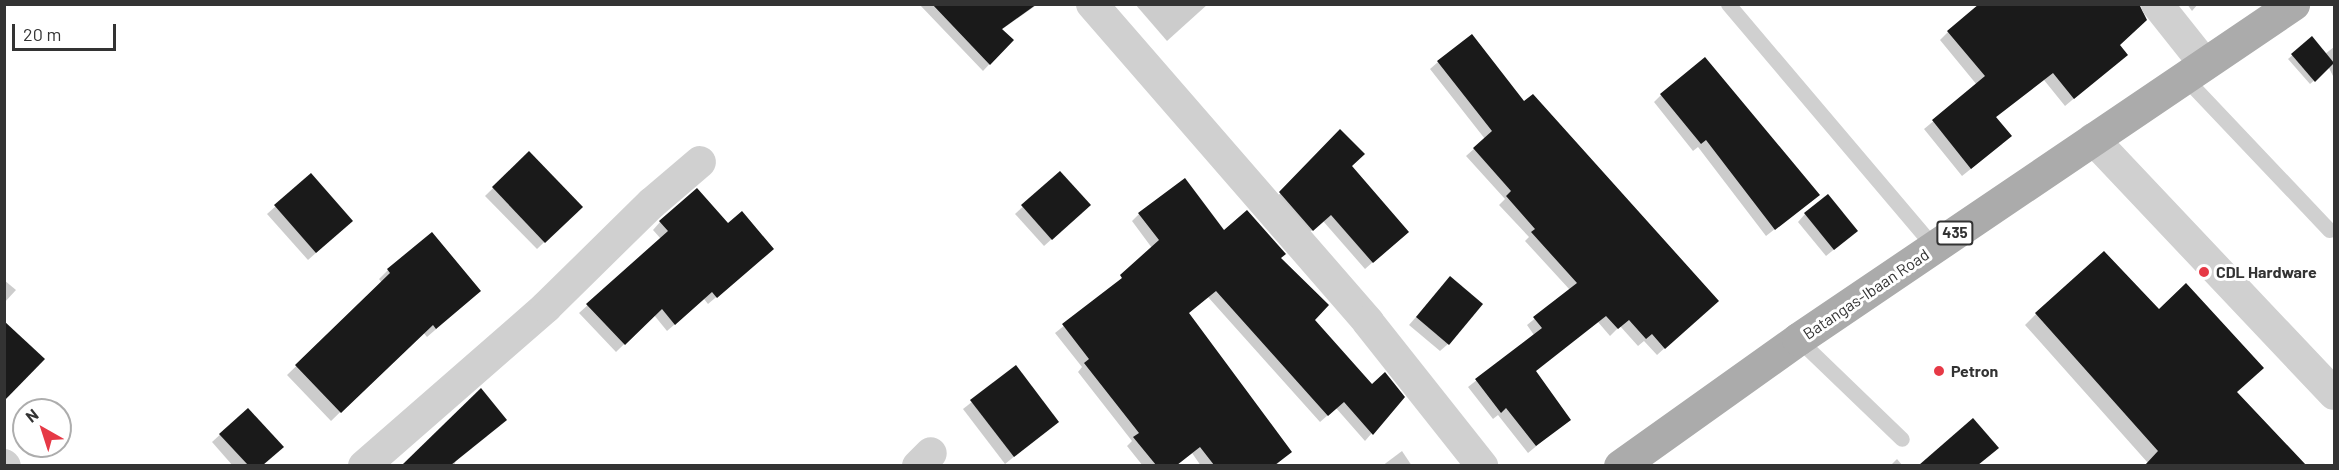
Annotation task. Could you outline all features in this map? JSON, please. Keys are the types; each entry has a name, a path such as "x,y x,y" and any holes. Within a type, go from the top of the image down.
{"main road":[{"name":"Batangas-Ibaan Road","path":"1630,463 1798,339 2293,4"}],"street":[{"path":"1092,4 1368,322 1482,465"},
{"path":"2157,4 2194,70"},
{"path":"2093,139 2334,394"},
{"path":"364,465 546,307 652,204 700,162"}],"lane":[{"path":"1728,4 1935,248"},
{"path":"2194,70 2329,230"},
{"path":"1798,339 1902,438"}],"building":[{"path":"932,4 1037,4 1002,29 1014,40 990,65"},
{"path":"1979,4 2139,4 2147,20 2120,45 2128,55 2074,99 2053,73 1996,117 2012,136 1971,169 1932,120 1985,76 1947,31"},
{"path":"1472,34 1524,101 1533,94 1719,301 1665,349 1652,334 1646,339 1629,320 1618,329 1606,316 1536,371 1571,420 1536,446 1506,408 1501,413 1475,379 1542,328 1533,317 1577,283 1531,232 1535,229 1506,196 1511,191 1473,148 1492,131 1437,61"},
{"path":"2312,36 2334,63 2315,82 2291,54"},
{"path":"1705,57 1820,195 1775,230 1706,140 1701,144 1660,94"},
{"path":"1340,129 1365,154 1352,166 1409,232 1373,263 1331,215 1313,231 1279,192"},
{"path":"529,151 583,207 545,243 492,187"},
{"path":"1060,171 1091,205 1052,240 1021,205"},
{"path":"311,173 353,221 316,253 274,205"},
{"path":"1185,178 1224,230 1247,210 1286,254 1281,258 1329,305 1315,320 1372,384 1385,372 1405,397 1373,435 1344,402 1328,416 1216,291 1189,313 1292,452 1275,465 1214,465 1200,447 1177,465 1156,465 1133,437 1139,433 1084,363 1089,359 1062,324 1122,278 1120,275 1159,240 1138,213"},
{"path":"697,188 728,223 742,211 774,249 717,298 712,292 675,325 662,309 625,345 586,304 668,231 659,221"},
{"path":"1828,194 1858,231 1834,250 1804,213"},
{"path":"432,232 481,291 436,329 433,325 341,413 295,365 390,273 387,269"},
{"path":"2104,251 2159,309 2186,283 2264,368 2237,392 2306,465 2145,465 2158,451 2035,313"},
{"path":"1450,276 1483,304 1449,345 1416,317"},
{"path":"4,321 45,359 4,401"},
{"path":"1016,365 1059,422 1014,457 970,400"},
{"path":"481,388 507,420 451,465 402,465"},
{"path":"248,408 284,447 263,465 248,465 219,434"},
{"path":"1973,418 1999,448 1978,465 1919,465"}],"place":[{"name":"CDL Hardware","path":"2204,272"},
{"name":"Petron","path":"1939,371"}]}
